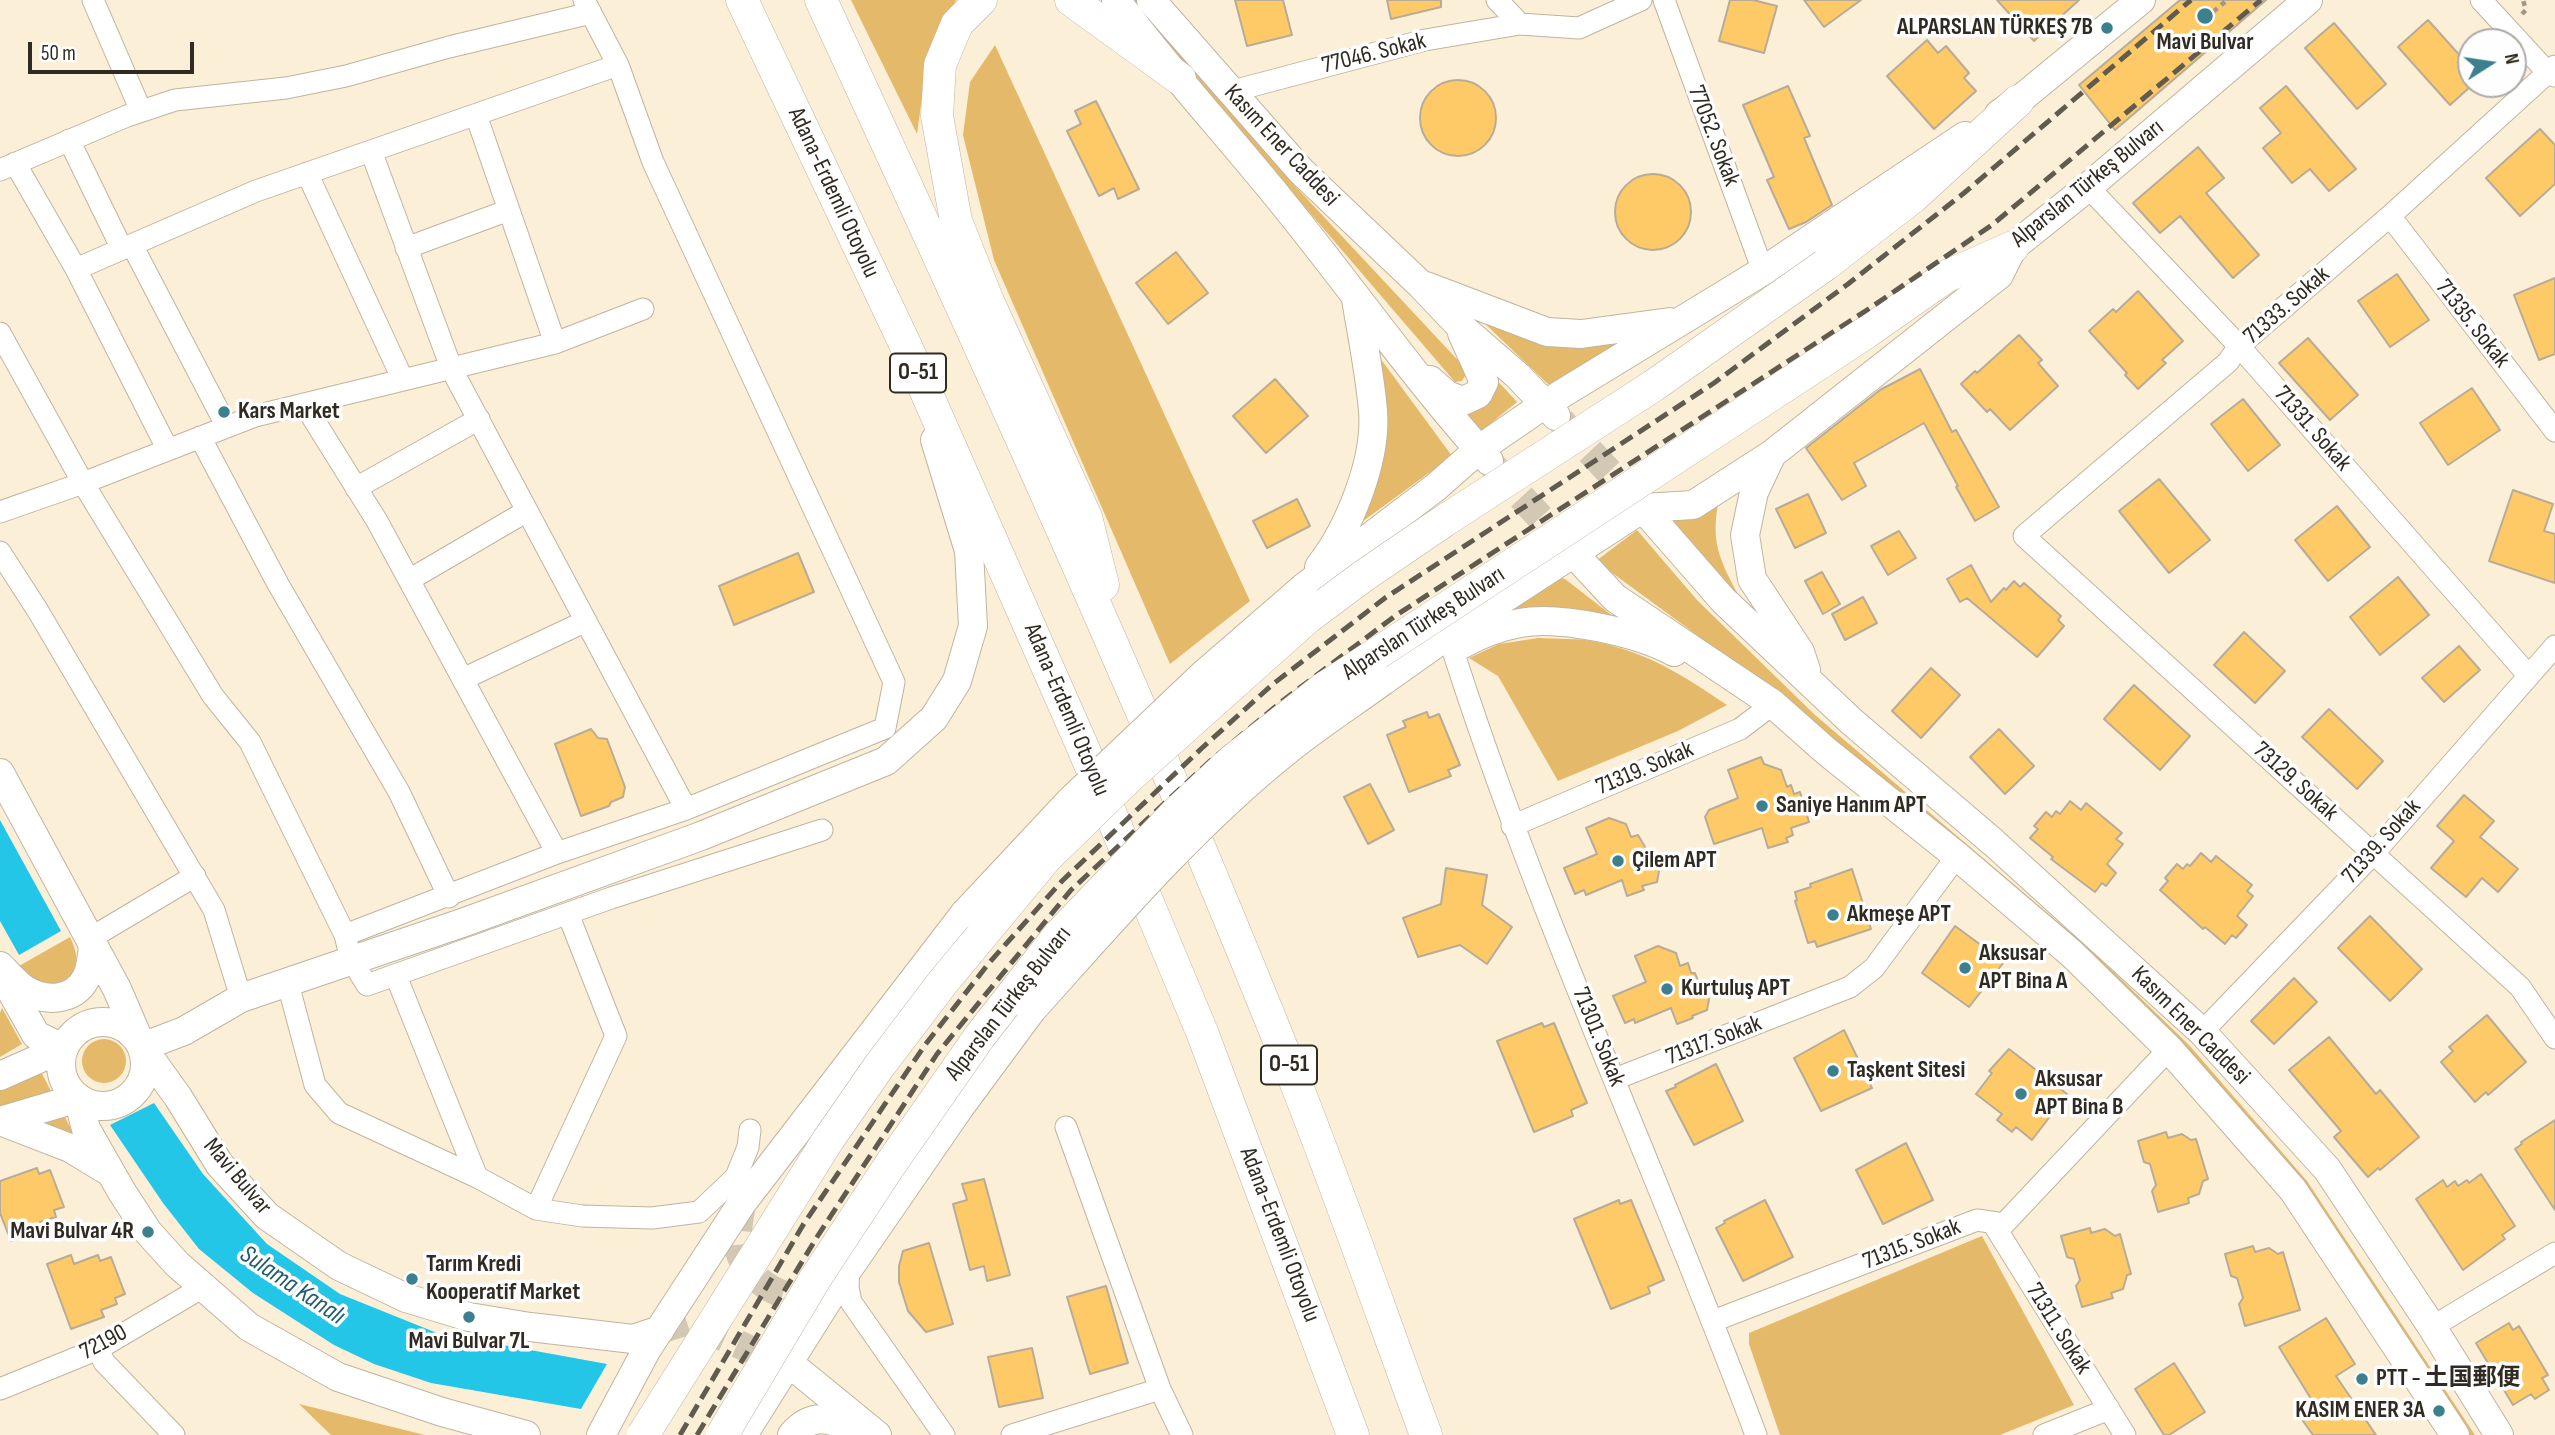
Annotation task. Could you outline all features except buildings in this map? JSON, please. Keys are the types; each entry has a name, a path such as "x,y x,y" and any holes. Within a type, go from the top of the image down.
{"highway":[{"name":"Adana-Erdemli Otoyolu","path":"742,0 905,344 1084,750 1196,1019 1353,1435"},
{"name":"O-51","path":"821,0 963,307 1124,671 1291,1070 1426,1435"},
{"path":"981,0 957,24 940,65 937,116 956,221 987,299 1086,517 1124,671"},
{"path":"1071,0 1180,79"},
{"path":"643,1435 828,1140 873,1075 943,982 1046,858 1139,768 1307,618 1423,535 1653,386 1825,265 1913,197 2018,101"},
{"name":"Alparslan Türkeş Bulvarı","path":"722,1435 815,1279 980,1036 1059,935 1175,814 1250,746 1323,690 1864,334 1947,276 2013,247"}],"main road":[{"name":"Kasım Ener Caddesi","path":"1116,0 1285,206 1397,350"},
{"name":"Kasım Ener Caddesi","path":"1151,0 1313,183 1420,284 1458,324"},
{"path":"601,1435 660,1330 742,1203 965,914 1069,802 1206,672 1303,588 1436,487 1681,321 1763,271 2018,101 2141,0"},
{"name":"Alparslan Türkeş Bulvarı","path":"743,1435 849,1269 960,1107 1031,1010 1117,915 1220,810 1284,753 1383,681 1450,642 1569,547 1639,503 1693,505 1772,454 1999,275 2013,247 2088,187 2308,0"},
{"path":"1420,284 1547,332 1581,334 1681,321"},
{"path":"1303,588 1326,559 1351,513 1370,457 1373,413 1356,296"},
{"path":"1458,324 1518,376 1550,410"},
{"path":"1397,350 1447,395 1463,401 1478,394 1484,382 1458,324"},
{"path":"142,1047 184,1031 241,998 287,980 348,947 462,923 794,800 886,761 934,718 957,681 973,626 969,551 905,344"},
{"path":"1397,350 1483,456"},
{"path":"1772,454 1754,492 1745,535 1752,579 1800,652 1809,681"},
{"name":"Kasım Ener Caddesi","path":"1639,503 1723,600 1851,721 1994,843 2202,1032 2327,1169 2432,1327 2499,1435"},
{"path":"1569,547 1615,598 1773,704"},
{"path":"1450,642 1522,622 1562,622 1618,630 1665,647 1773,704"},
{"name":"Kasım Ener Caddesi","path":"1773,704 2072,954 2169,1048 2293,1190 2455,1435"},
{"name":"Mavi Bulvar","path":"0,773 117,989 142,1047 178,1097 220,1165 267,1216 340,1266 406,1298 469,1317 633,1339 660,1330"},
{"path":"0,966 25,990 46,998 60,998 78,991 88,976 91,942"},
{"path":"0,972 36,1035 63,1048"},
{"path":"109,1021 123,1026 134,1035 142,1047 144,1074 139,1087 130,1097 117,1104 104,1107 78,1098 68,1088 62,1076 60,1062 63,1048 71,1035 82,1026 109,1021"},
{"path":"0,1076 63,1048"},
{"path":"0,1121 78,1098"},
{"path":"78,1098 86,1129 148,1232 177,1264 249,1327 338,1377 490,1429 526,1435"},
{"path":"0,1121 70,1148 110,1172"},
{"path":"786,1366 800,1372 875,1435"},
{"path":"792,1435 803,1424 820,1418 875,1435"}],"street":[{"path":"93,0 141,111"},
{"path":"1497,0 1520,24"},
{"name":"77046. Sokak","path":"1230,92 1425,40 1520,24 1579,28 1641,0"},
{"name":"77052. Sokak","path":"1664,0 1763,271"},
{"path":"2481,0 2553,72"},
{"path":"168,450 76,270 8,167 141,111 175,100 286,88 346,76 587,7 618,65 653,162 894,682 885,728 686,809 558,853 449,897 348,947"},
{"path":"76,270 257,191 618,65"},
{"name":"71333. Sokak","path":"2024,536 2228,362 2239,346 2553,72"},
{"path":"476,114 555,343"},
{"path":"69,140 227,427"},
{"path":"371,151 452,370 686,809"},
{"path":"307,173 403,380"},
{"name":"71331. Sokak","path":"2088,187 2239,346 2529,677"},
{"path":"406,248 509,210"},
{"name":"71335. Sokak","path":"2390,216 2555,431"},
{"path":"0,512 83,484 255,416 555,343 643,309"},
{"path":"0,333 83,484 213,696 250,742 367,985 568,914 822,830"},
{"path":"304,404 409,580 558,853"},
{"path":"356,488 479,419"},
{"path":"200,438 278,584 399,792 449,897"},
{"path":"409,580 527,510"},
{"name":"73129. Sokak","path":"2024,536 2521,987 2555,1038"},
{"path":"0,552 38,611 214,910 241,998"},
{"path":"463,679 586,621"},
{"name":"71301. Sokak","path":"1450,642 1513,825 1713,1321 1756,1435"},
{"name":"71339. Sokak","path":"2202,1032 2374,853 2555,646"},
{"name":"71319. Sokak","path":"1513,825 1740,729 1773,704"},
{"name":"71317. Sokak","path":"1615,1079 1850,987 1874,968 1957,856"},
{"path":"91,942 195,876"},
{"path":"536,1209 616,1036 568,914"},
{"path":"396,976 477,1177"},
{"path":"287,980 315,1085 339,1113 477,1177 536,1209 582,1216 652,1218 699,1212 736,1177 748,1147 750,1130"},
{"name":"71315. Sokak","path":"1713,1321 1977,1220 2004,1224 2169,1048"},
{"path":"1066,1128 1160,1389 1182,1435"},
{"name":"71311. Sokak","path":"1992,1222 2125,1435"},
{"path":"2432,1327 2555,1253"},
{"path":"849,1269 851,1302 944,1435"},
{"name":"72190","path":"0,1389 98,1349 203,1287"},
{"path":"98,1349 104,1362 174,1435"},
{"path":"1012,1435 1160,1389"},
{"path":"2045,1435 2109,1409"}],"path":[{"path":"2206,18 2227,0"}],"shaded area":[{"path":"851,0 956,0 925,76 917,134"},
{"path":"1132,0 1141,0 1295,186 1468,371 1462,381 1455,382 1178,59"},
{"path":"995,45 1250,601 1170,664 994,260 963,135 970,82"},
{"path":"1478,317 1635,336 1550,386"},
{"path":"1372,347 1452,456 1355,527"},
{"path":"1492,375 1517,402 1474,437 1464,409"},
{"path":"1722,487 1716,519 1717,545 1725,569 1740,598 1667,516"},
{"path":"1637,530 1697,600 1815,715 2091,950 2189,1045 2307,1181 2475,1435 2468,1435 2302,1185 1776,693 1596,561"},
{"path":"1556,576 1565,579 1623,624 1479,626"},
{"path":"1538,638 1590,641 1633,652 1681,675 1727,705 1678,731 1558,781 1498,676 1469,658 1499,644"},
{"path":"70,937 76,966 74,973 62,982 41,987 19,966"},
{"path":"2,1008 22,1044 0,1057 0,1013"},
{"path":"104,1039 119,1046 126,1061 119,1076 104,1083 89,1076 82,1061 89,1046"},
{"path":"41,1072 52,1093 0,1108 0,1091"},
{"path":"65,1117 76,1139 37,1126"},
{"path":"1982,1236 2074,1405 2000,1435 1780,1435 1749,1344 1749,1333"},
{"path":"299,1404 425,1435 331,1435"}],"water":[{"path":"0,820 61,931 19,955 0,921"},
{"name":"Sulama Kanalı","path":"154,1103 203,1174 267,1244 340,1294 437,1333 607,1364 581,1409 431,1383 374,1364 334,1345 253,1293 199,1249 163,1203 110,1125"}],"tunnel":[{"path":"1561,421 1634,498"},
{"path":"1493,466 1563,542"},
{"path":"742,1203 738,1244 741,1257 752,1274 769,1288 788,1296 808,1297 824,1291"},
{"path":"660,1330 688,1321 786,1366"}],"railway":[{"path":"680,1435 803,1225 925,1045 989,963 1062,881 1202,748 1273,684 1385,598 1714,383 1848,284 1964,193 2191,0"},
{"path":"697,1435 817,1237 937,1054 1071,890 1209,762 1281,702 1395,616 1867,310 1992,225 2261,0"}],"place":[{"name":"Mavi Bulvar","path":"2205,16"},
{"name":"ALPARSLAN TÜRKEŞ 7B","path":"2107,28"},
{"name":"Kars Market","path":"224,412"},
{"name":"Saniye Hanım APT","path":"1762,806"},
{"name":"Çilem APT","path":"1618,861"},
{"name":"Akmeşe APT","path":"1833,915"},
{"name":"Aksusar APT Bina A","path":"1965,968"},
{"name":"Kurtuluş APT","path":"1667,989"},
{"name":"Taşkent Sitesi","path":"1833,1071"},
{"name":"Aksusar APT Bina B","path":"2021,1094"},
{"name":"Mavi Bulvar 4R","path":"148,1232"},
{"name":"Tarım Kredi Kooperatif Market","path":"412,1279"},
{"name":"Mavi Bulvar 7L","path":"469,1317"},
{"name":"PTT - 土国郵便","path":"2362,1379"},
{"name":"KASIM ENER 3A","path":"2439,1411"}]}
